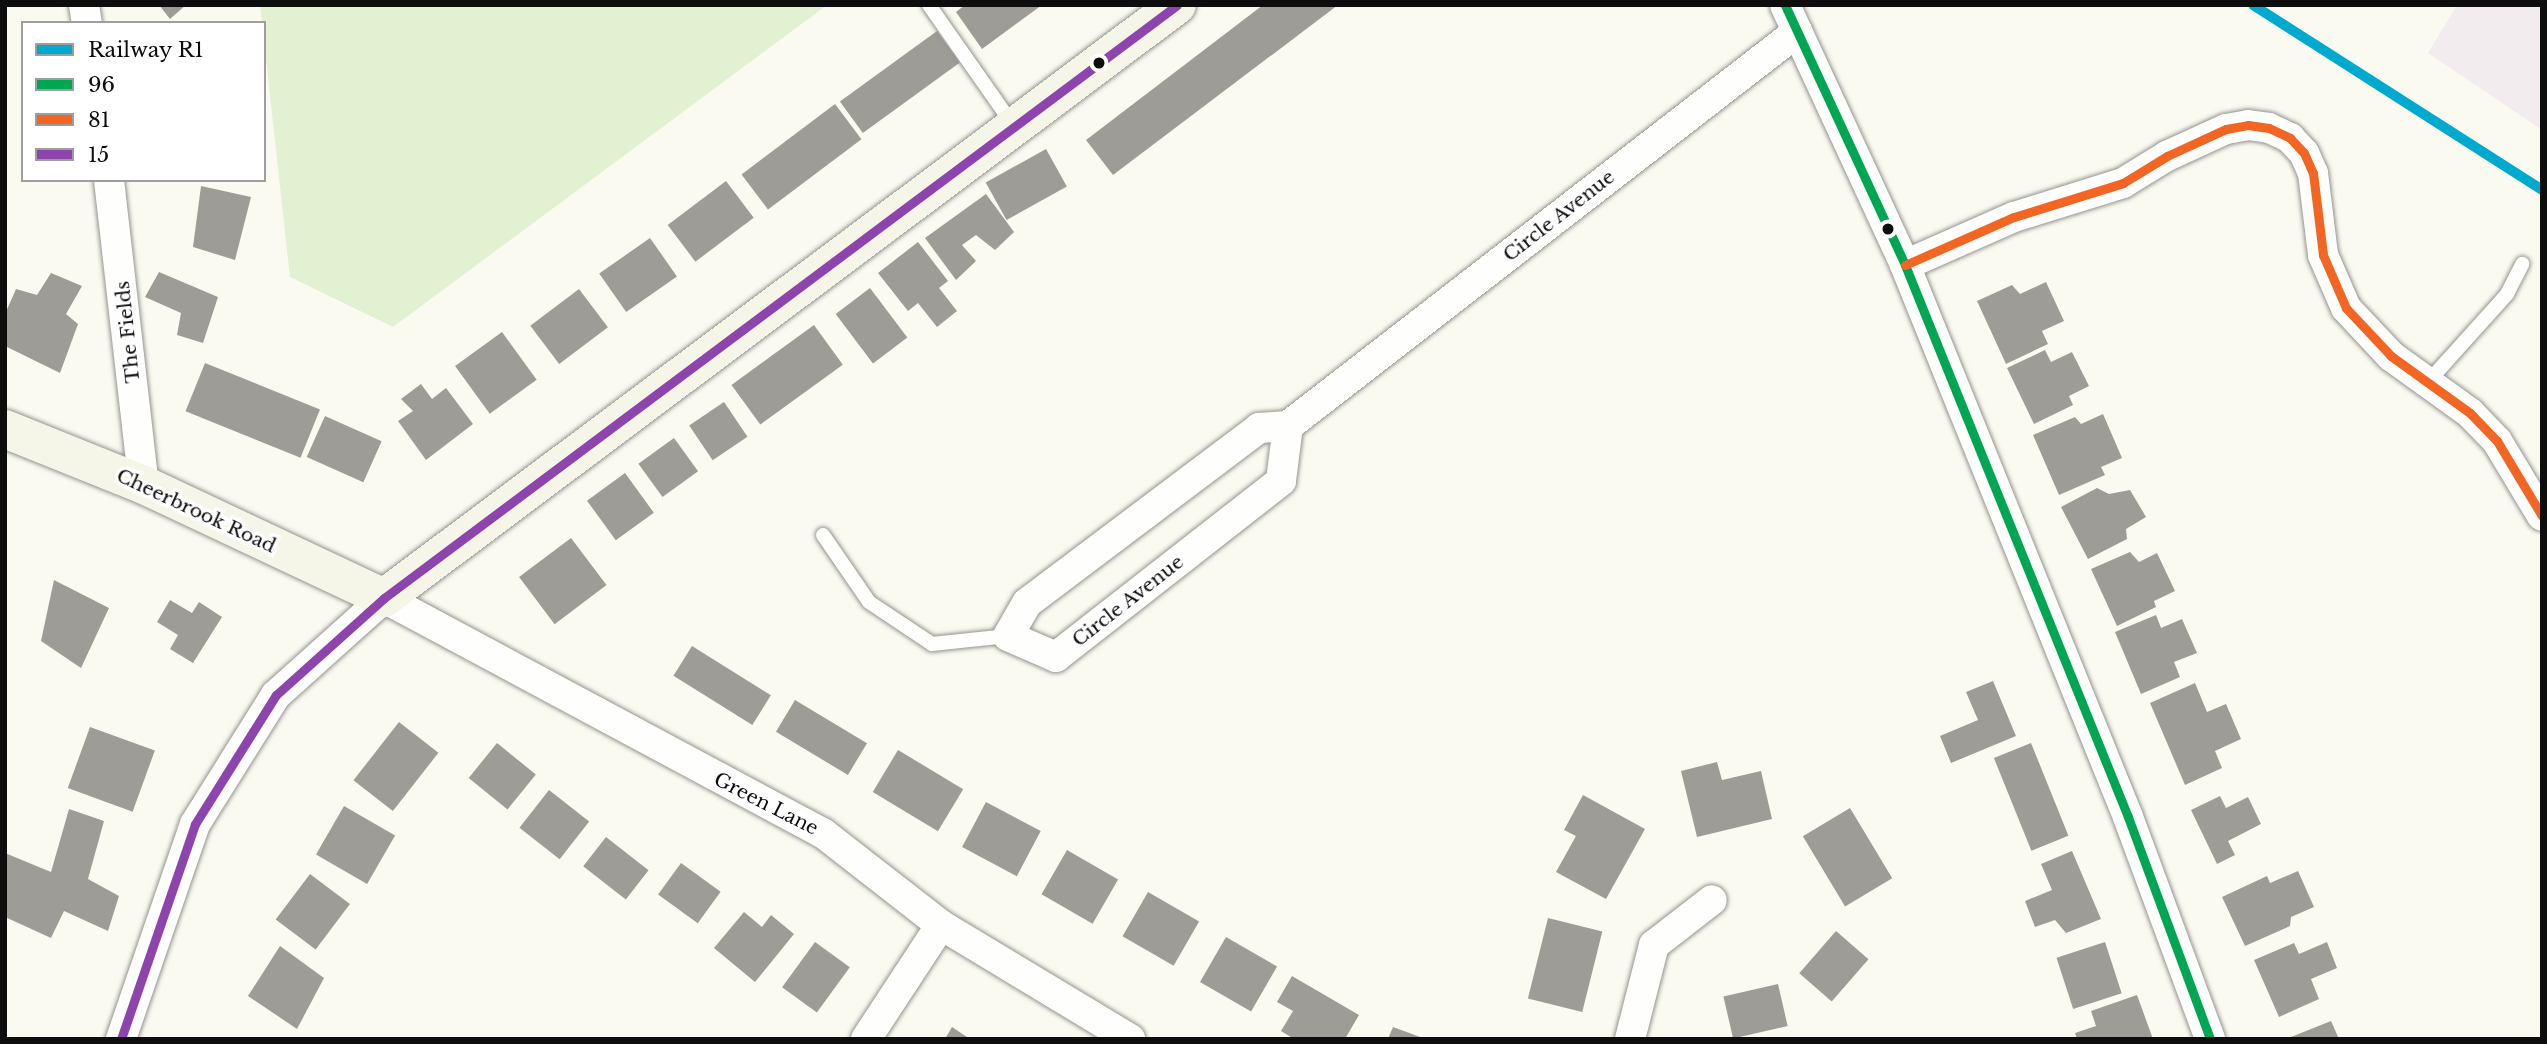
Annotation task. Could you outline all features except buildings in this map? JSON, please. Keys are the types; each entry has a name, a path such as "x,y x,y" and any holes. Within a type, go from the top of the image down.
{"street":[{"path":"121,1039 195,824 276,695 384,598 1013,125 1177,5"},
{"path":"1791,18 1905,265 2128,817 2210,1039"},
{"name":"Circle Avenue","path":"1288,426 1281,481 1056,657 1008,636 1027,603 1259,428 1288,426 1791,18"},
{"path":"1905,265 2014,217 2123,183 2167,156 2226,129 2248,125 2269,128 2290,138 2304,153 2312,173 2323,255 2346,308 2366,333 2427,383 2470,413 2497,441 2542,516"},
{"name":"The Fields","path":"108,182 144,485"},
{"name":"Cheerbrook Road","path":"5,429 144,485 384,598"},
{"name":"Green Lane","path":"384,598 824,834 941,925 1130,1039"},
{"path":"1630,1039 1654,945 1712,900"},
{"path":"866,1039 941,925"}],"lane":[{"path":"929,5 1013,125"},
{"path":"2427,383 2507,294 2522,264"},
{"path":"823,534 869,602 932,644 1008,636"}],"shaded area":[{"path":"2457,5 2542,5 2542,130 2428,53"}],"green space":[{"path":"260,5 827,5 393,327 290,277 266,59 266,21 262,21"}],"rail line":[{"name":"R1","path":"2253,5 2542,190"}],"transit line":[{"name":"15","path":"121,1039 195,824 276,695 384,598 1177,5"},
{"name":"96","path":"1785,5 1905,265 2128,817 2210,1039"},
{"name":"81","path":"1905,265 2014,217 2123,183 2167,156 2226,129 2248,125 2269,128 2290,138 2304,153 2313,173 2323,255 2346,308 2391,356 2470,413 2497,441 2542,516"}]}
